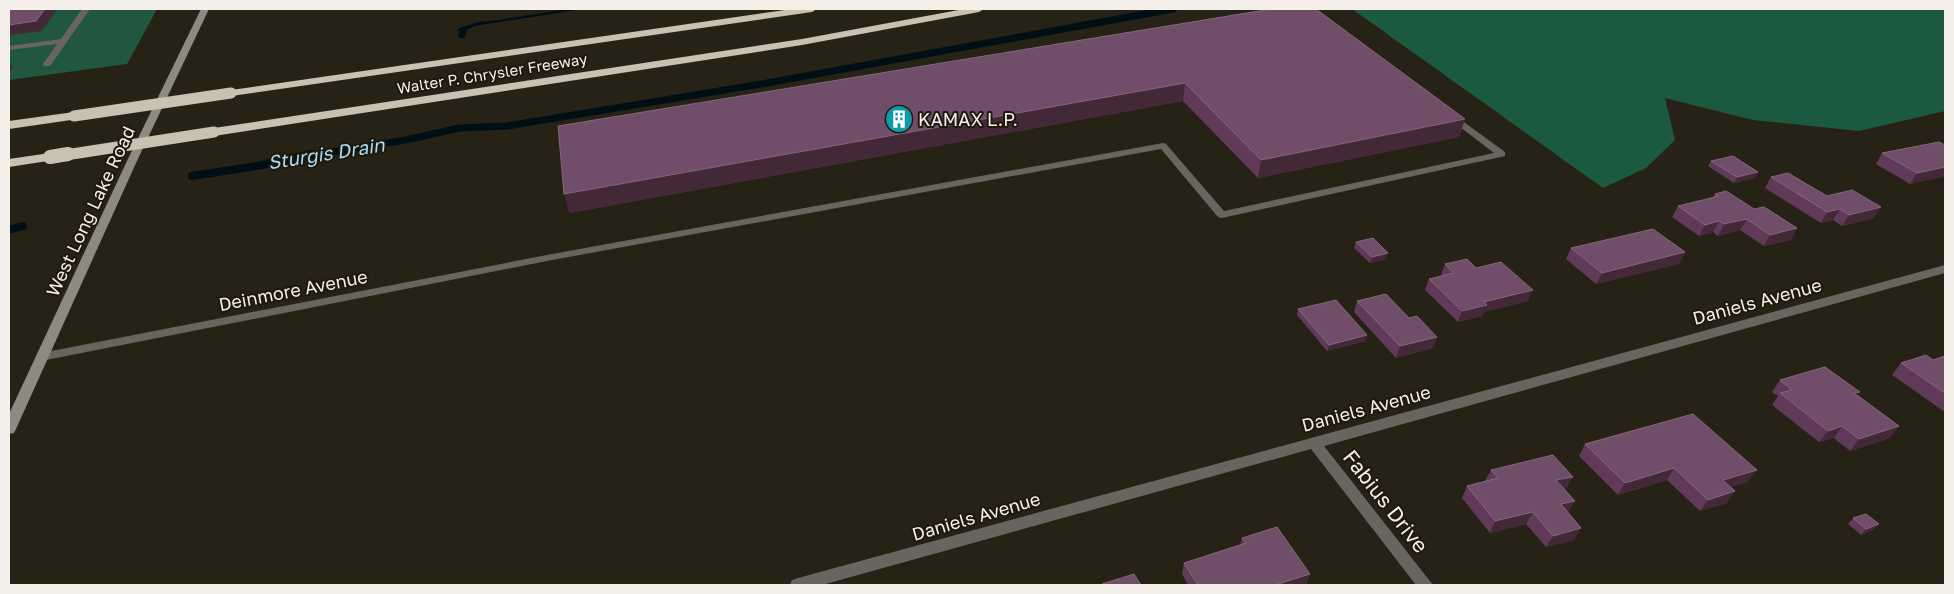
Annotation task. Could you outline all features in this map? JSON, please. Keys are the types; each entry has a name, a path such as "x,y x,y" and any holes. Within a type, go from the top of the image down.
{"highway":[{"name":"Walter P. Chrysler Freeway","path":"9,125 812,9"},
{"name":"Walter P. Chrysler Freeway","path":"9,164 802,42 980,9"}],"main road":[{"name":"West Long Lake Road","path":"9,430 131,162 205,9"}],"street":[{"name":"Daniels Avenue","path":"798,585 1945,269"},
{"name":"Fabius Drive","path":"1313,442 1425,585"}],"lane":[{"path":"47,64 86,9"},
{"path":"9,48 63,41"},
{"name":"Deinmore Avenue","path":"41,357 552,257 1162,146 1222,215 1502,154 1440,107"}],"green space":[{"path":"9,9 157,9 127,64 9,80"},
{"path":"1352,9 1945,9 1945,111 1859,131 1753,120 1665,98 1675,140 1646,168 1603,188"}],"shaded area":[{"path":"567,9 582,9 474,26 466,31 458,31 459,28 479,22"}],"building":[{"path":"9,9 45,9 36,21 9,25"},
{"name":"KAMAX L.P.","path":"1271,9 1316,9 1465,119 1261,160 1185,83 564,194 558,126"},
{"path":"1939,142 1945,145 1945,167 1917,173 1882,153"},
{"path":"1733,156 1758,172 1737,177 1711,161"},
{"path":"1788,173 1827,196 1852,190 1881,207 1849,215 1840,209 1827,212 1771,177"},
{"path":"1726,191 1754,209 1764,207 1797,228 1770,235 1747,219 1724,224 1719,221 1705,225 1678,206 1719,196 1715,194"},
{"path":"1653,229 1685,252 1602,273 1571,248"},
{"path":"1373,238 1388,253 1372,257 1356,242"},
{"path":"1467,259 1476,268 1501,262 1533,290 1484,302 1487,305 1462,311 1429,279 1454,273 1445,264"},
{"path":"1386,294 1409,318 1417,316 1437,337 1400,346 1357,301"},
{"path":"1336,300 1367,335 1329,345 1298,309"},
{"path":"1926,355 1933,360 1945,356 1945,393 1901,363"},
{"path":"1825,367 1860,392 1854,393 1899,426 1859,439 1842,426 1828,431 1780,393 1792,390 1780,380"},
{"path":"1693,414 1757,470 1723,480 1735,491 1708,500 1674,468 1625,483 1585,444"},
{"path":"1553,455 1573,477 1556,480 1575,501 1561,504 1581,528 1553,536 1533,512 1495,521 1467,486 1498,478 1491,470"},
{"path":"1866,514 1879,524 1866,529 1853,518"},
{"path":"1277,527 1310,574 1275,585 1198,585 1184,563 1246,543 1242,538"},
{"path":"1134,574 1141,585 1102,584"}],"waterway":[{"path":"307,156 406,140 459,128 507,126 767,83 1173,9"},
{"name":"Sturgis Drain","path":"192,176 257,166 312,154"},
{"name":"Sturgis Drain","path":"9,230 23,226"}],"place":[{"name":"KAMAX L.P.","path":"899,119"}]}
